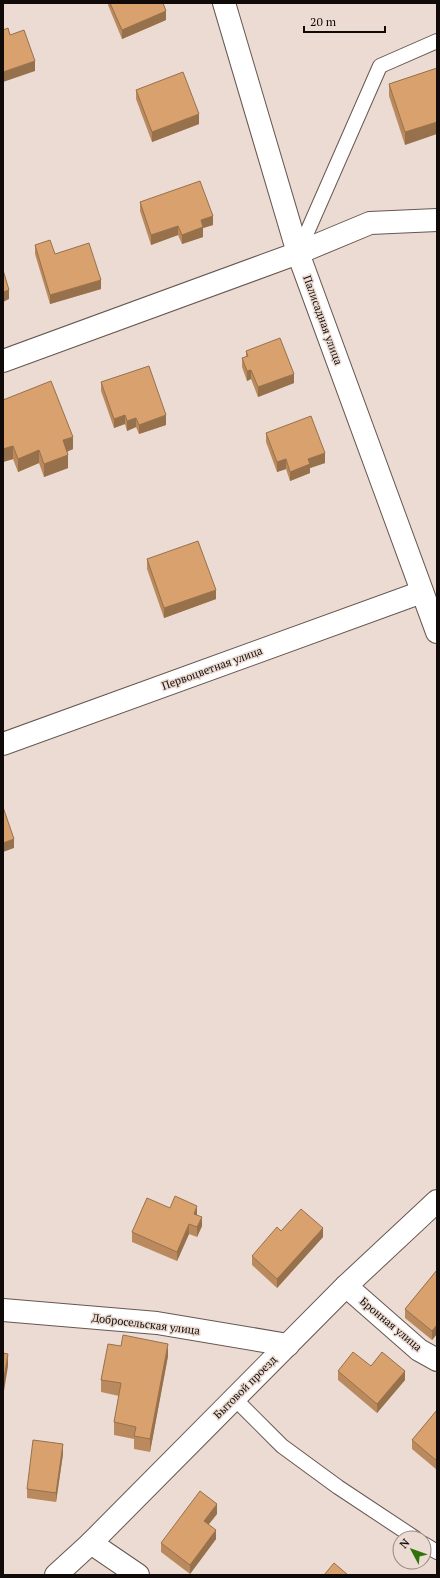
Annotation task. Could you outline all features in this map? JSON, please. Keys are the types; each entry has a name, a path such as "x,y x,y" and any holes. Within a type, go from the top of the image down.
{"street":[{"name":"Палисадная улица","path":"224,3 298,253 437,632"},
{"path":"3,361 298,253 370,223 437,220"},
{"name":"Первоцветная улица","path":"3,744 422,592"},
{"name":"Бытовой проезд","path":"56,1575 91,1543 346,1286 437,1201"},
{"name":"Бронная улица","path":"346,1286 419,1350 437,1360"},
{"name":"Добросельская улица","path":"3,1310 156,1323 288,1345"},
{"path":"91,1543 138,1575"}],"lane":[{"path":"298,253 380,66 437,41"},
{"path":"234,1398 282,1446 403,1530"}],"building":[{"path":"110,3 163,3 166,11 122,30"},
{"path":"8,28 10,35 24,30 35,61 3,72 3,30"},
{"path":"437,68 437,122 405,132 389,84"},
{"path":"183,72 199,114 152,132 136,90"},
{"path":"200,181 213,216 201,220 203,227 182,235 178,226 151,235 140,202"},
{"path":"50,240 55,254 89,243 101,280 50,295 35,245"},
{"path":"3,270 9,290 3,292"},
{"path":"280,338 294,374 258,387 251,370 247,371 242,358 248,356 246,351"},
{"path":"149,366 166,415 139,425 136,418 127,421 125,415 114,419 101,382"},
{"path":"51,381 73,437 63,440 68,455 44,464 39,450 18,459 13,446 3,449 3,400"},
{"path":"311,416 325,453 308,459 310,464 290,472 286,459 277,462 266,433"},
{"path":"198,541 216,590 164,608 147,559"},
{"path":"3,807 14,839 3,843"},
{"path":"175,1196 197,1206 194,1214 202,1217 197,1227 189,1224 177,1252 132,1232 147,1198 170,1208"},
{"path":"301,1209 323,1228 277,1279 252,1256 277,1227 281,1231"},
{"path":"437,1270 437,1325 432,1331 405,1309"},
{"path":"123,1335 168,1344 150,1439 134,1436 136,1427 114,1422 121,1383 101,1380 108,1344 121,1346"},
{"path":"353,1352 371,1366 382,1352 405,1371 377,1404 338,1371"},
{"path":"3,1353 8,1354 3,1384"},
{"path":"437,1410 437,1461 412,1440"},
{"path":"33,1440 63,1444 56,1493 27,1489"},
{"path":"200,1491 217,1504 204,1521 216,1530 190,1565 161,1543"},
{"path":"334,1563 348,1575 324,1575"}]}
